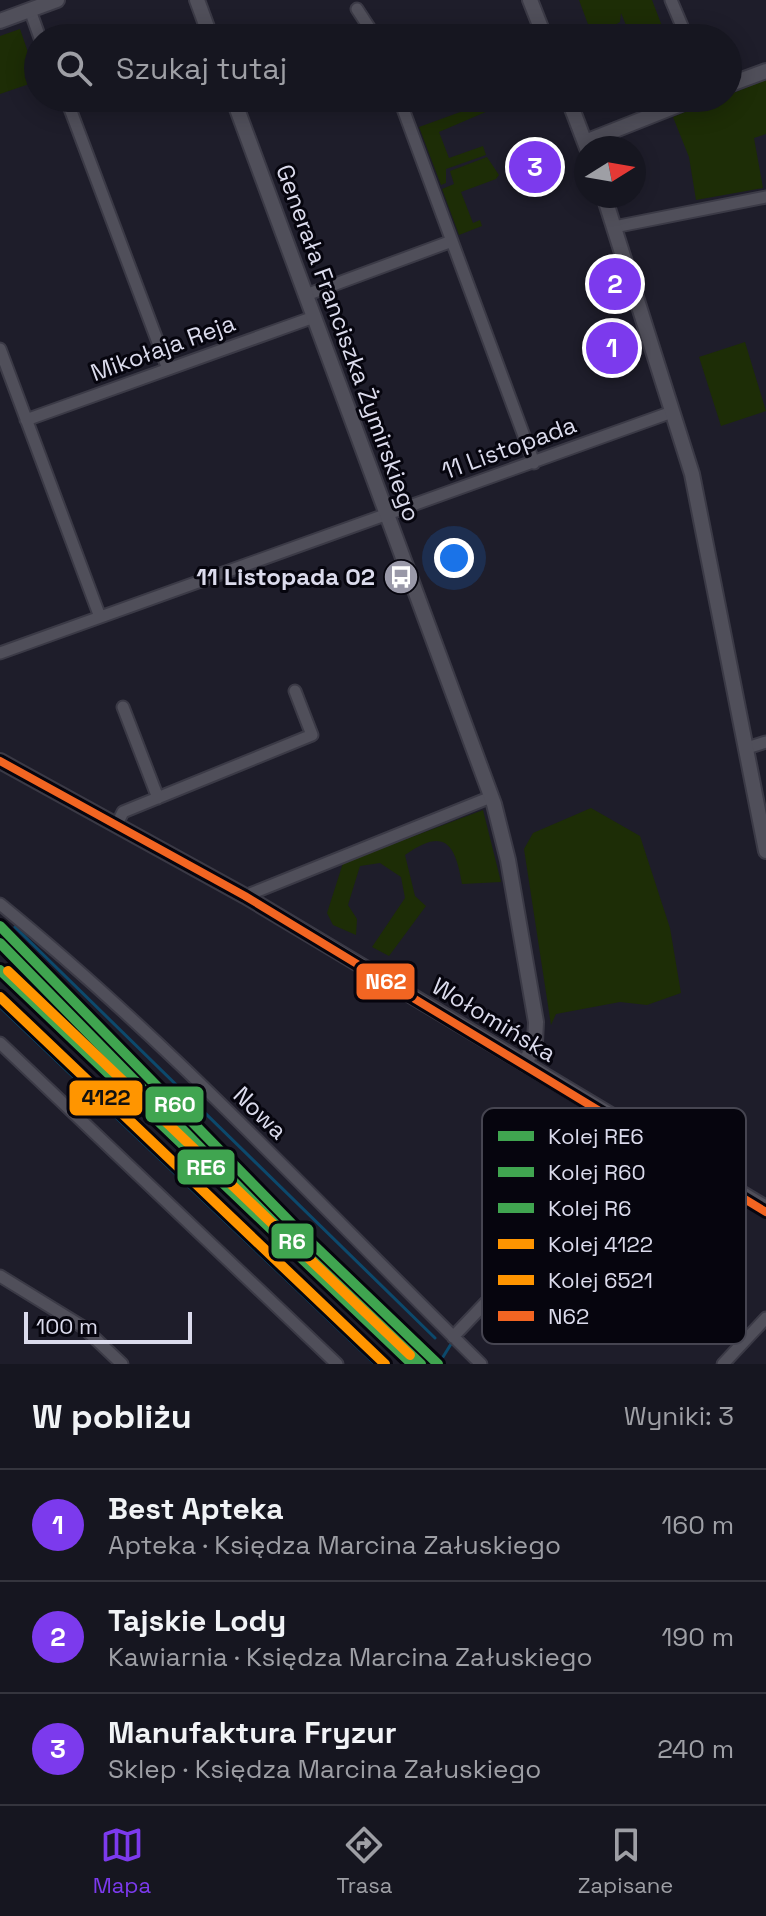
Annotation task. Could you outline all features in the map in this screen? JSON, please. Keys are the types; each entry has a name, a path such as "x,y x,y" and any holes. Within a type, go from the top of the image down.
{"street":[{"path":"197,0 206,24"},
{"path":"530,0 539,24"},
{"path":"671,0 681,24"},
{"path":"0,21 49,1"},
{"path":"357,9 367,24"},
{"path":"30,10 35,24"},
{"path":"742,80 766,71"},
{"path":"71,112 168,369"},
{"name":"Generała Franciszka Żymirskiego","path":"238,112 491,797 508,860 536,1022 535,1042 525,1064"},
{"path":"404,112 534,463"},
{"path":"573,112 583,136"},
{"path":"607,136 663,112"},
{"path":"614,227 766,197"},
{"path":"608,208 692,474 766,848"},
{"path":"306,295 452,241"},
{"name":"Mikołaja Reja","path":"26,420 314,317"},
{"path":"0,349 100,617"},
{"path":"0,390 14,385"},
{"name":"11 Listopada","path":"0,653 672,412"},
{"path":"116,826 123,812 312,735 295,691"},
{"path":"123,707 158,798"},
{"path":"747,748 766,742"},
{"name":"Wołomińska","path":"0,761 245,896 598,1108"},
{"path":"245,896 491,797"},
{"name":"Nowa","path":"0,904 57,950 249,1132 481,1364"},
{"path":"0,1043 337,1364"},
{"path":"0,1276 83,1327 122,1364"},
{"path":"453,1337 482,1306"},
{"path":"746,1339 766,1318"},
{"path":"723,1364 742,1344"}],"green space":[{"path":"579,0 652,0 661,24 626,24 621,13 617,24 588,24"},
{"path":"20,29 24,41 24,86 0,94 0,36"},
{"path":"766,80 766,134 754,138 763,188 696,200 689,157 673,117 686,112 742,112 742,90"},
{"path":"460,112 486,112 439,132 449,158 483,146 486,155 446,169 446,183 441,185 419,127"},
{"path":"487,157 499,175 496,179 461,192 473,223 480,220 482,226 459,235 442,189 454,184 450,171"},
{"path":"745,342 766,411 721,426 699,357"},
{"path":"591,808 640,836 670,928 681,993 647,1005 620,1002 556,1014 551,1025 524,849 533,833"},
{"path":"483,810 501,882 462,884 451,849 445,843 429,842 405,855 415,896 426,906 389,956 372,947 405,898 401,877 380,863 360,866 348,905 357,919 356,935 333,925 327,913 343,863"}],"waterway":[{"path":"15,927 435,1338"},
{"path":"0,1007 375,1364"},
{"path":"443,1357 451,1344"}],"rail line":[{"name":"R60","path":"0,926 296,1228 438,1364"},
{"name":"R6","path":"0,943 287,1236 421,1364"},
{"name":"RE6","path":"0,970 412,1364"},
{"name":"6521","path":"8,971 410,1355"},
{"name":"4122","path":"0,997 385,1364"}],"transit line":[{"name":"N62","path":"0,761 245,896 595,1108"},
{"name":"N62","path":"746,1200 766,1212"}],"place":[{"name":"Manufaktura Fryzur","path":"535,167"},
{"name":"Tajskie Lody","path":"615,284"},
{"name":"Best Apteka","path":"612,348"},
{"name":"11 Listopada 02","path":"401,577"}]}
